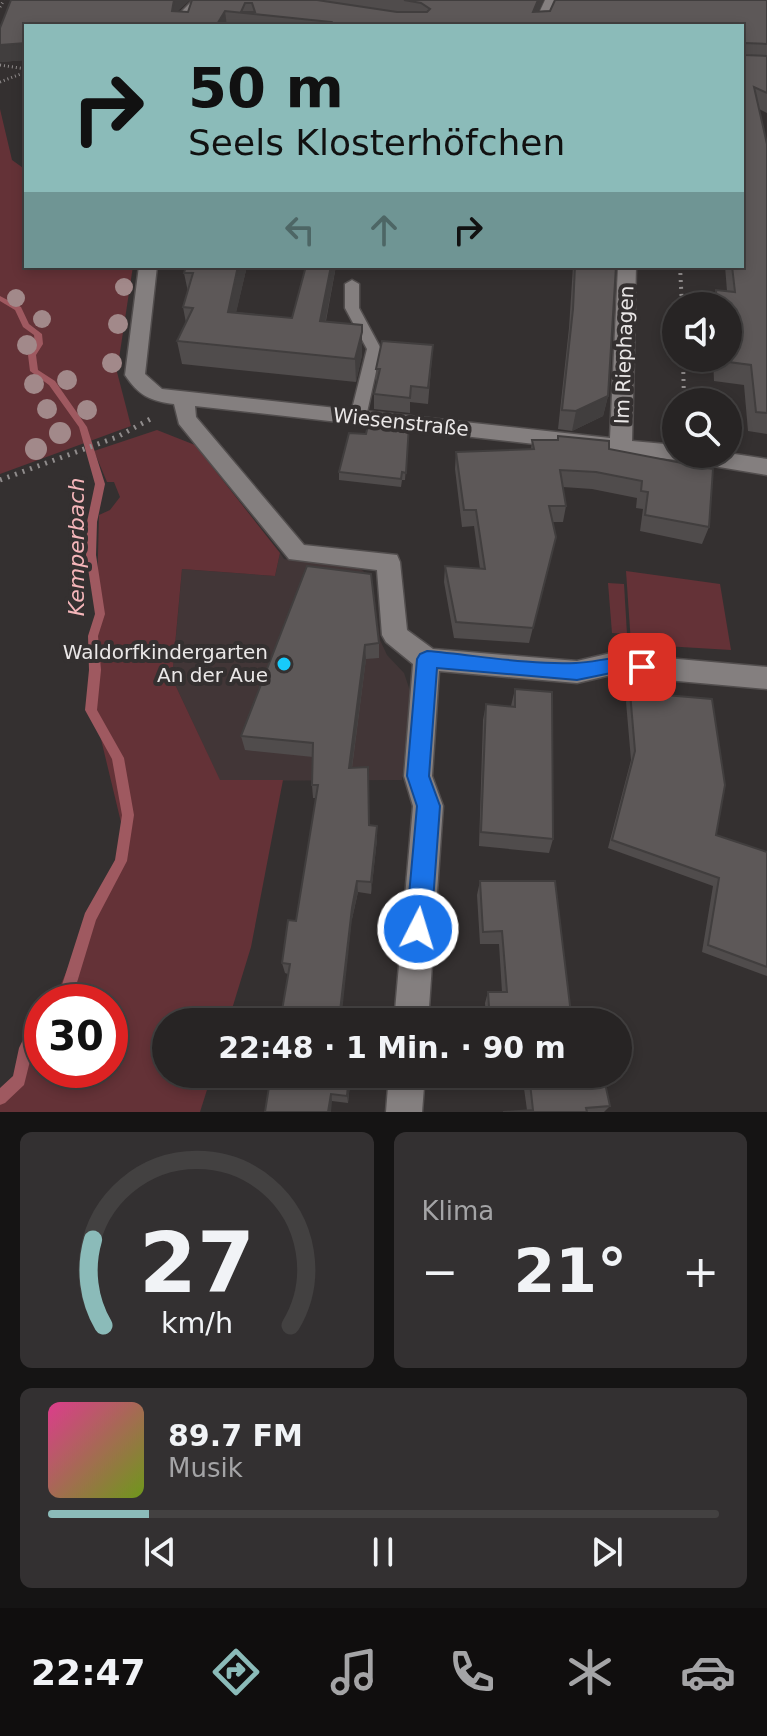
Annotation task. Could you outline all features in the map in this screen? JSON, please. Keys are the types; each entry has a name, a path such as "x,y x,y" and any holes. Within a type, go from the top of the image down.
{"street":[{"path":"183,24 185,14 200,0"},
{"path":"540,24 551,0"},
{"name":"Wiesenstraße","path":"148,268 135,375 144,387 157,395 662,451"},
{"name":"Im Riephagen","path":"621,445 627,268"},
{"path":"184,400 186,419 297,553 388,562 395,635 427,659 577,672 611,664 767,678"},
{"path":"742,463 767,467"},
{"path":"412,1008 428,806 418,776 427,659"},
{"path":"404,1112 406,1088"}],"lane":[{"path":"352,284 352,308 374,349 358,417"}],"path":[{"path":"0,7 4,0"},
{"path":"0,65 24,70"},
{"path":"0,82 24,71"},
{"path":"680,268 681,292"},
{"path":"0,480 117,437"}],"shaded area":[{"path":"0,109 12,160 24,169 24,268 133,268 117,372 131,426 0,474"},
{"path":"157,430 195,445 280,553 275,576 182,569 172,678 220,780 283,780 251,947 232,1008 152,1008 152,1088 208,1088 200,1112 0,1112 0,1105 24,1058 24,1088 128,1088 128,984 61,984 125,839 94,710 99,515 110,510 120,497 114,482 107,482 94,451"},
{"name":"Waldorfkindergarten An der Aue","path":"280,553 284,559 358,567 372,578 380,640 387,655 404,673 410,691 402,780 220,781 172,678 182,569 275,576"},
{"path":"626,571 720,584 731,650 631,644"},
{"path":"608,583 624,584 627,634 612,633"}],"building":[{"path":"11,0 174,0 172,11 188,12 192,0 317,0 397,12 427,12 430,9 421,3 404,0 538,0 533,12 550,11 555,0 767,0 767,44 745,43 745,55 767,56 767,93 754,87 767,144 767,413 756,412 751,365 742,364 742,292 735,292 732,268 744,268 744,24 329,24 331,22 225,11 217,24 24,24 24,43 0,45 0,28","holes":["245,3 252,3 255,12 241,12"]},
{"path":"185,268 238,268 228,312 292,318 305,268 331,268 320,321 362,325 355,359 177,341 193,308 183,307 193,273 184,273"},
{"path":"575,268 616,268 608,396 576,411 562,410"},
{"path":"382,341 433,345 428,388 411,386 410,398 374,394"},
{"path":"369,421 409,425 406,473 402,472 401,479 339,472 349,433 366,434"},
{"path":"558,436 609,441 609,449 662,459 662,468 713,469 709,527 645,515 648,492 641,491 642,481 596,472 560,470 566,506 549,506 556,537 533,628 456,622 445,566 485,569 476,510 464,510 456,452 534,449 532,440 558,440"},
{"path":"307,566 371,574 379,643 365,645 349,768 368,767 369,825 377,826 371,882 357,881 340,1008 282,1008 290,964 282,963 288,920 296,921 318,785 312,785 313,743 241,736"},
{"path":"515,689 552,692 553,839 481,832 486,704 515,707"},
{"path":"630,692 712,699 725,785 716,835 767,852 767,967 708,945 719,878 612,840 635,751"},
{"path":"480,881 555,881 570,1008 489,1008 488,992 507,992 502,931 483,932"},
{"path":"269,1088 348,1088 347,1096 331,1094 328,1112 265,1112"},
{"path":"531,1088 606,1088 610,1106 586,1108 587,1112 503,1112 533,1110"}],"waterway":[{"name":"Kemperbach","path":"0,298 18,309 26,325 38,334 39,344 32,355 34,371 52,383 83,427 100,484 92,522 91,555 100,614 93,636 95,670 91,710 118,758 128,815 121,861 90,918 70,984"},
{"name":"Kemperbach","path":"0,1098 19,1080 24,1057"}],"place":[{"name":"Waldorfkindergarten An der Aue","path":"284,664"}],"route":[{"path":"418,929 428,806 418,776 427,659 577,672 611,664 642,667"}]}
